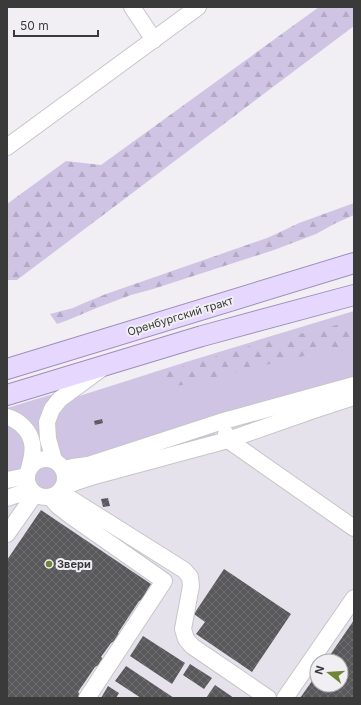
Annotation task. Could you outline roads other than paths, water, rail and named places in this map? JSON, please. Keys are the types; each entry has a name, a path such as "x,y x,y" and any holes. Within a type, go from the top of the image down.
{"main road":[{"name":"Оренбургский тракт","path":"7,369 354,263"},
{"path":"7,395 202,336 354,295"}],"street":[{"path":"132,7 154,40"},
{"path":"7,147 198,7"},
{"path":"7,498 42,486 65,481 66,475 59,465 48,439 47,422 52,408 60,399 108,365"},
{"path":"268,698 192,646 186,639 184,629 191,586 190,577 184,570 42,486 36,461 48,459 59,465 73,467 88,465 220,422 354,385"},
{"path":"7,480 42,486 76,482 228,440 354,397"},
{"path":"7,417 22,425 29,436 42,486 58,506 164,581 87,698"},
{"path":"220,422 228,440 354,528"},
{"path":"7,534 42,486"},
{"path":"285,698 354,598"}],"place":[{"name":"Звери","path":"49,564"}]}
